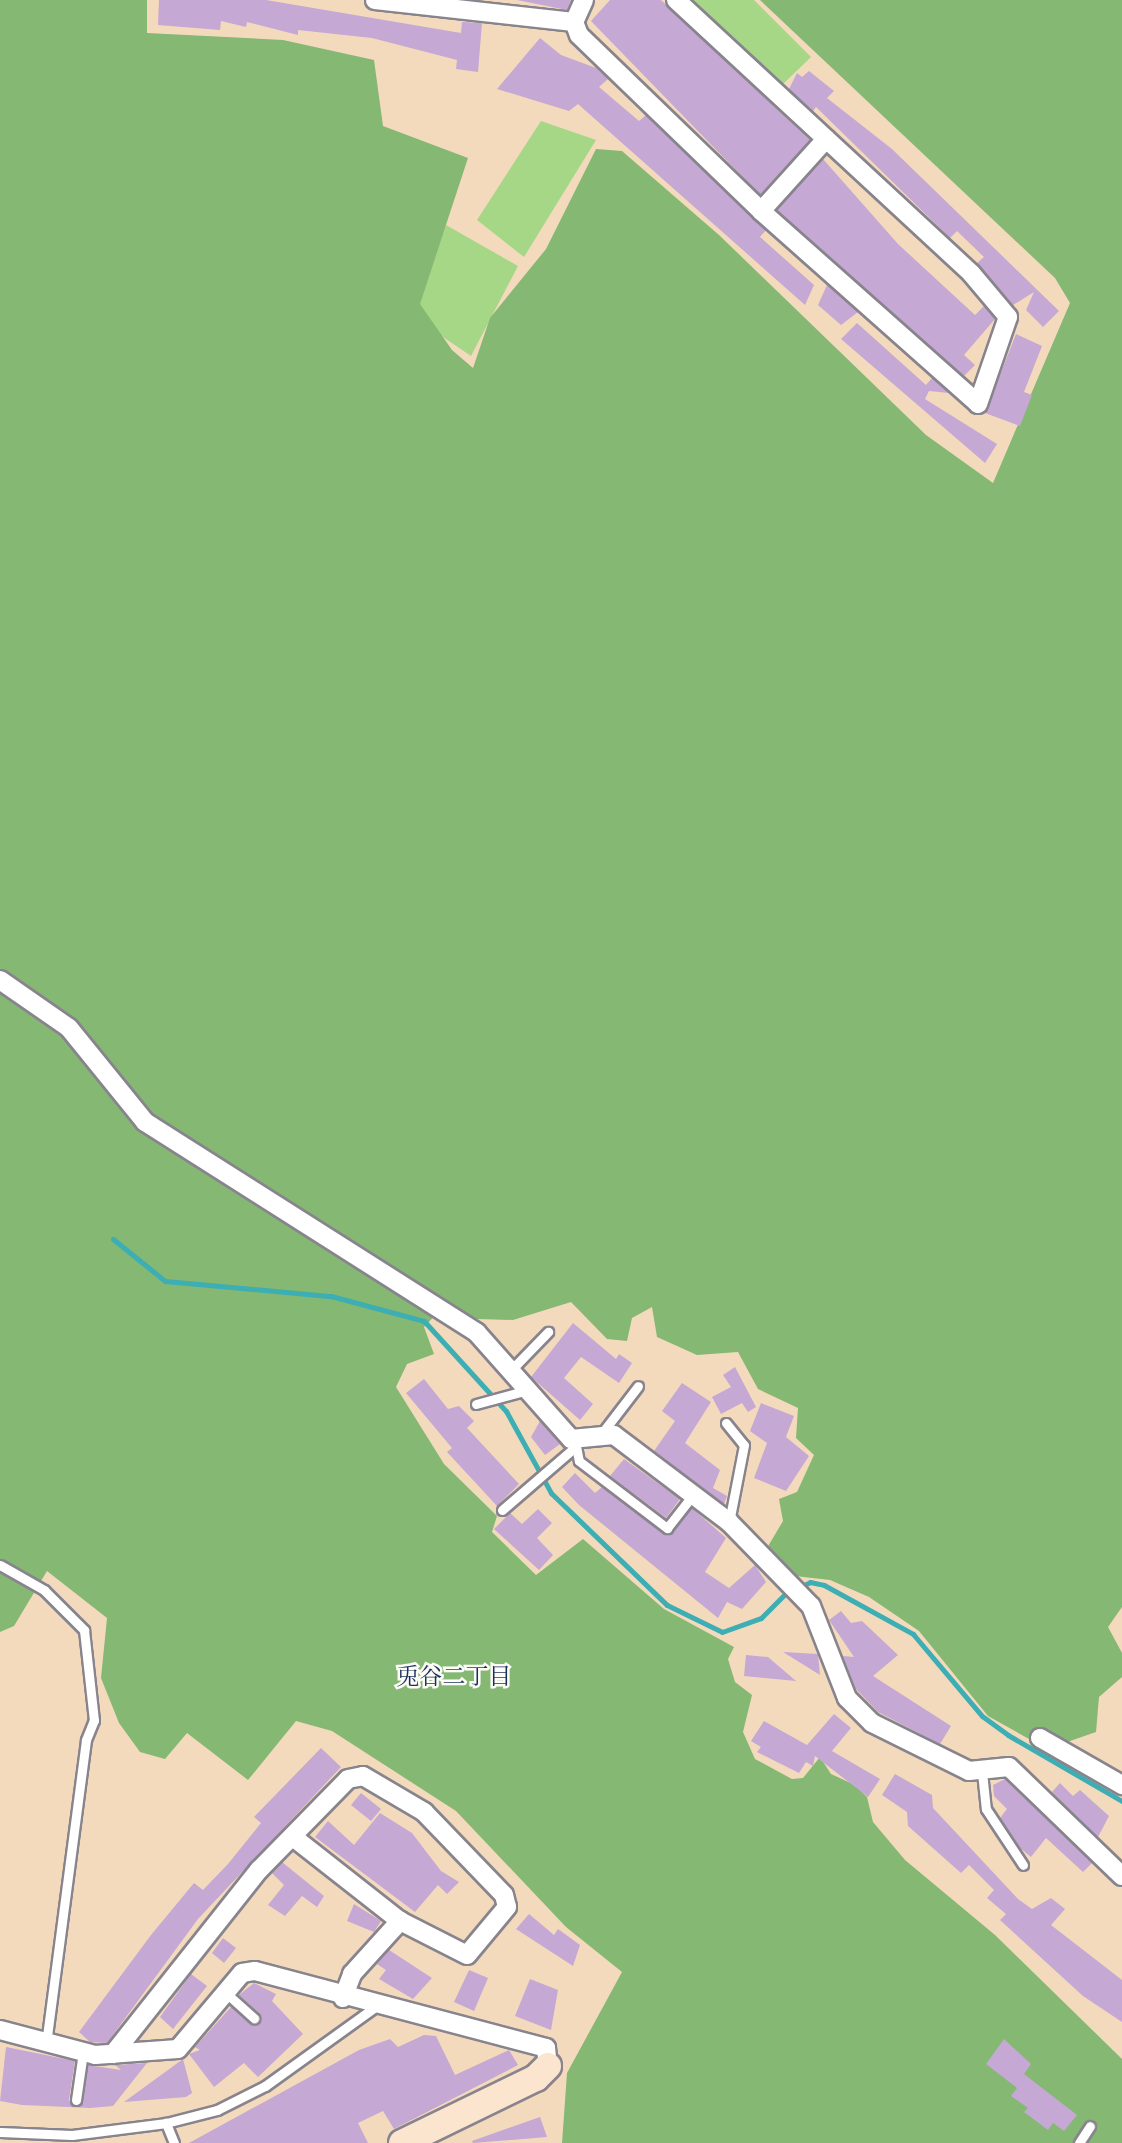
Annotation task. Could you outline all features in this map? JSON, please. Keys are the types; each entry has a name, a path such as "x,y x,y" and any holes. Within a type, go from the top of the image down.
{"street":[{"path":"375,0 499,9 574,22"},
{"path":"584,0 574,22 579,36 761,211 978,404 1008,317 971,273 676,0"},
{"path":"761,211 826,139"},
{"path":"0,980 69,1028 145,1122 477,1333 512,1369 574,1445 603,1433 630,1444 692,1496 729,1522 818,1617 848,1698 872,1723 929,1756 982,1772 1009,1767 1023,1777 1122,1876"},
{"path":"1040,1738 1122,1785"},
{"path":"113,2054 259,1870 294,1838 348,1779 363,1776 434,1821 505,1895 507,1907 467,1955 400,1921 294,1838"},
{"path":"344,1998 352,1974 400,1921"},
{"path":"1,2033 83,2052 113,2054 178,2049 242,1973 255,1971 375,2007 546,2048 548,2066 536,2078 402,2143"}],"lane":[{"path":"512,1369 548,1332"},
{"path":"603,1433 638,1386"},
{"path":"476,1404 505,1399 528,1390"},
{"path":"726,1423 744,1445 729,1522"},
{"path":"502,1510 574,1445 579,1461 667,1528 692,1496"},
{"path":"0,1565 44,1590 84,1630 94,1720 86,1740 46,2043"},
{"path":"982,1772 986,1809 1023,1865"},
{"path":"226,1993 254,2018"},
{"path":"0,2132 72,2135 166,2123 217,2110 265,2086 375,2007"},
{"path":"76,2100 83,2052"},
{"path":"166,2123 174,2143"},
{"path":"1079,2143 1090,2126"}],"green space":[{"path":"0,0 147,0 147,33 283,40 374,60 383,126 468,158 420,304 452,350 473,368 490,318 546,249 596,149 622,151 719,235 926,435 993,483 1070,303 1055,278 760,0 1122,0 1122,1607 1108,1627 1122,1653 1122,1677 1099,1697 1096,1732 1047,1749 988,1716 919,1631 869,1597 830,1580 795,1576 767,1548 783,1521 779,1499 797,1492 814,1455 796,1438 798,1408 758,1389 738,1352 697,1355 657,1337 652,1307 632,1318 627,1341 607,1339 571,1302 513,1320 477,1319 448,1302 424,1327 434,1354 407,1364 396,1387 444,1464 497,1516 492,1532 536,1575 583,1539 664,1609 734,1647 728,1659 735,1682 752,1695 743,1732 755,1759 792,1779 803,1778 820,1757 831,1774 855,1785 867,1797 873,1822 905,1860 995,1935 1122,2059 1122,2143 562,2143 567,2073 622,1972 566,1927 456,1811 332,1731 296,1721 248,1780 187,1733 165,1759 140,1752 119,1723 101,1678 107,1618 47,1571 14,1626 0,1632"},
{"path":"689,0 754,0 811,57 782,85"},
{"path":"541,121 596,140 524,257 477,220"},
{"path":"446,225 518,266 471,356 412,316"}],"building":[{"path":"159,0 266,0 461,33 462,22 482,23 478,72 456,69 457,60 372,38 298,30 298,35 247,22 246,27 221,21 220,30 158,25"},
{"path":"517,0 571,0 567,10"},
{"path":"610,0 661,0 810,140 760,195 591,21"},
{"path":"540,38 561,55 596,68 608,79 599,87 639,121 646,115 766,230 760,237 814,285 805,305 578,104 569,111 497,89"},
{"path":"809,71 834,91 827,98 892,149 1059,311 1043,327 1026,310 1034,292 1013,305 977,263 984,257 957,231 950,238 816,107 813,111 789,89 797,73 802,77"},
{"path":"823,159 898,244 975,315 984,306 995,319 964,355 975,365 964,376 777,210"},
{"path":"827,285 858,312 841,325 818,305"},
{"path":"857,323 926,385 932,378 949,393 929,391 925,399 997,444 985,463 841,339"},
{"path":"1016,334 1042,346 1024,392 1032,395 1020,426 985,413"},
{"path":"573,1323 616,1359 619,1354 632,1363 619,1383 581,1357 564,1378 593,1404 580,1420 531,1377"},
{"path":"735,1367 756,1407 748,1412 742,1403 721,1414 712,1397 731,1387 723,1375"},
{"path":"424,1379 448,1409 459,1406 474,1421 467,1428 519,1484 497,1506 447,1452 452,1448 406,1393"},
{"path":"682,1383 711,1402 685,1443 720,1470 713,1488 727,1496 724,1504 654,1451 675,1421 662,1411"},
{"path":"761,1403 794,1416 786,1437 809,1456 786,1491 754,1478 767,1443 750,1431"},
{"path":"540,1421 560,1444 545,1455 531,1437"},
{"path":"624,1459 680,1499 666,1518 610,1476"},
{"path":"575,1473 595,1493 602,1487 665,1535 692,1508 726,1538 705,1572 729,1588 755,1565 766,1582 742,1609 727,1602 718,1618 579,1505 562,1487"},
{"path":"538,1509 552,1523 537,1538 553,1555 539,1570 494,1529 510,1513 522,1524"},
{"path":"841,1611 851,1623 862,1621 898,1655 873,1676 951,1726 940,1744 878,1712 855,1688 843,1656 854,1657 829,1620"},
{"path":"783,1652 818,1654 820,1675"},
{"path":"746,1655 768,1657 796,1681 744,1676"},
{"path":"834,1714 851,1728 832,1751 880,1779 868,1797 815,1756 813,1766 806,1762 799,1773 757,1752 761,1747 751,1741 764,1721 807,1745"},
{"path":"321,1748 341,1767 198,1919 107,2043 90,2042 79,2032 151,1935 194,1883 203,1890 228,1864 261,1823 254,1817"},
{"path":"895,1774 932,1795 933,1808 1018,1899 1032,1909 1051,1898 1065,1909 1051,1925 1122,1980 1122,2022 1083,1996 1000,1920 1006,1914 987,1898 994,1890 969,1865 961,1873 908,1826 907,1812 882,1795"},
{"path":"1005,1779 1092,1863 1083,1872 1046,1838 1031,1857 1020,1848 1000,1818 1007,1809 994,1796 993,1785"},
{"path":"1060,1783 1073,1796 1080,1790 1109,1816 1098,1837 1052,1792"},
{"path":"361,1793 381,1809 371,1821 351,1805"},
{"path":"380,1813 412,1833 441,1871 459,1882 447,1894 438,1885 415,1912 315,1837 328,1821 354,1845"},
{"path":"282,1862 324,1896 317,1907 302,1896 285,1916 268,1905 284,1885 272,1873"},
{"path":"354,1904 381,1921 374,1932 347,1921"},
{"path":"529,1914 554,1935 558,1929 580,1945 573,1966 516,1929"},
{"path":"223,1938 236,1948 224,1963 212,1953"},
{"path":"389,1950 432,1978 413,1999 379,1979 386,1970 377,1964"},
{"path":"469,1970 488,1978 474,2011 454,2002"},
{"path":"191,1974 207,1986 173,2029 160,2017"},
{"path":"530,1979 558,1990 551,2030 515,2016"},
{"path":"254,1983 276,1994 272,2001 303,2034 258,2077 244,2063 214,2087 189,2054 200,2050 195,2047 231,2007 259,2023 259,2013 239,1995"},
{"path":"424,2035 436,2036 455,2075 509,2050 518,2065 394,2129 383,2111 358,2123 368,2143 189,2143 359,2050 390,2039 398,2047"},
{"path":"1004,2039 1031,2064 1024,2074 1077,2115 1064,2131 1053,2123 1048,2130 1024,2112 1028,2108 1011,2096 1017,2088 986,2064"},
{"path":"6,2047 75,2061 69,2100 76,2107 83,2102 88,2065 121,2070 115,2065 147,2063 113,2106 90,2108 22,2105 0,2101"},
{"path":"183,2059 192,2093 186,2097 124,2102"},
{"path":"540,2117 547,2137 472,2141"}],"waterway":[{"path":"113,1239 165,1281 331,1296 424,1321 506,1411 551,1493 667,1605 722,1632 761,1618 787,1592 810,1582 824,1585 913,1634 982,1716 1008,1735 1122,1801"}],"district":[{"name":"兎谷二丁目","path":"454,1678"}]}
